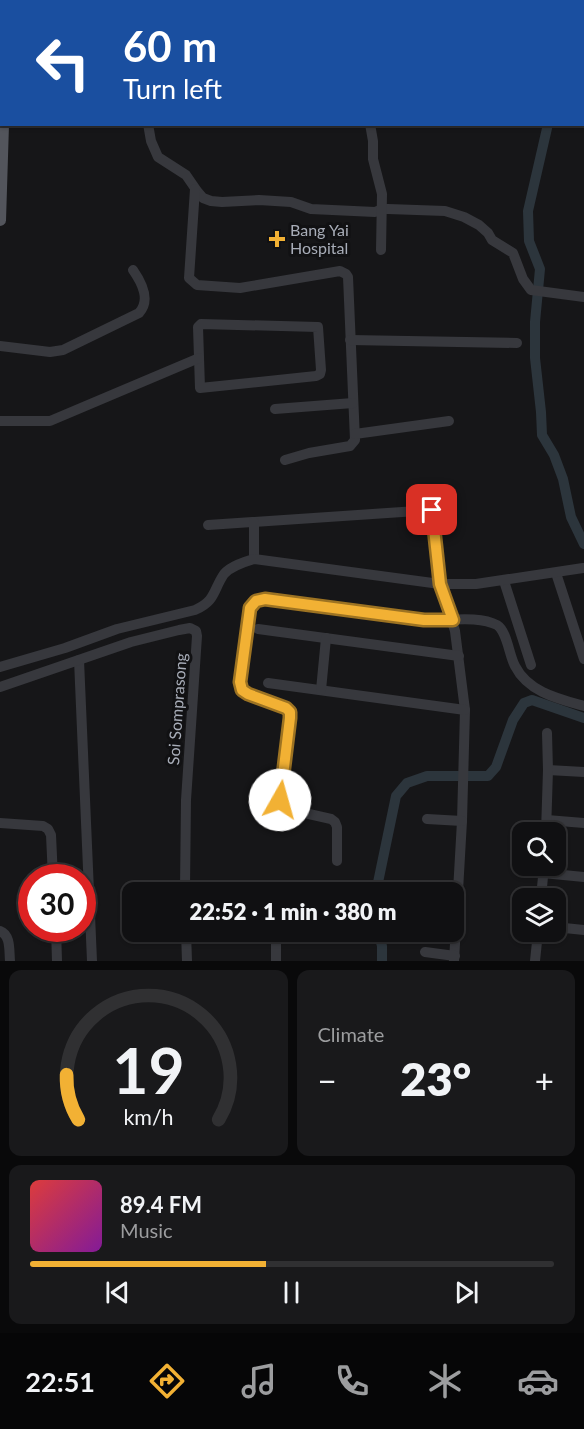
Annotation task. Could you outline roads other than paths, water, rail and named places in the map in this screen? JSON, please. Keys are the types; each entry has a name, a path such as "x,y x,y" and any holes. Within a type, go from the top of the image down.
{"main road":[{"path":"0,220 3,126"}],"street":[{"path":"148,126 158,158 186,175 202,198 211,201 291,201 314,209 375,212 382,209 445,211 464,217 478,225 488,233 492,240 513,252 523,279 531,290 584,297"},
{"path":"370,126 373,159 382,194 381,250"},
{"path":"195,189 189,278 197,285 240,288 340,271 348,277 355,441 350,446 285,460"},
{"path":"0,346 50,352 63,350 139,313 143,308 145,298 142,285 133,270"},
{"path":"201,324 316,326 319,328 321,370 316,376 200,388 199,357 198,327 201,324"},
{"path":"350,340 517,343"},
{"path":"0,421 50,421 199,357"},
{"path":"275,409 353,403"},
{"path":"355,434 449,421"},
{"path":"208,525 432,510 440,584 453,620 465,710 455,958 425,952"},
{"path":"254,522 254,559"},
{"path":"0,667 65,648 117,629 205,606 212,598 225,573 237,565 254,559 440,584 504,581 583,568"},
{"path":"556,573 584,659"},
{"path":"504,581 531,665"},
{"path":"337,861 335,822 282,806 280,800 290,712 286,708 242,690 240,682 250,608 256,601 265,599 424,620 478,620 493,623 501,627 505,634 515,668 526,682 541,692 584,706"},
{"name":"Soi Somprasong","path":"0,687 131,642 190,628 196,631 186,800 185,882"},
{"path":"258,629 459,656"},
{"path":"321,690 326,638"},
{"path":"79,660 92,961"},
{"path":"268,683 465,710"},
{"path":"547,732 547,820 584,823"},
{"path":"548,770 584,772"},
{"path":"427,819 462,821"},
{"path":"0,823 43,826 48,829 51,835 52,864"},
{"path":"566,873 584,876"},
{"path":"566,928 584,930"},
{"path":"0,931 5,932 7,937 10,961"},
{"path":"56,942 57,961"},
{"path":"186,942 187,961"},
{"path":"276,942 276,961"},
{"path":"535,961 537,942"}],"waterway":[{"path":"548,126 528,211 529,241 540,269 535,322 535,358 542,435 554,455 563,479 571,517 584,544"},
{"path":"378,882 396,796 407,783 427,776 488,776 496,767 513,720 524,703 532,700 584,718"},
{"path":"381,942 382,961"}],"place":[{"name":"Bang Yai Hospital","path":"277,239"}]}
